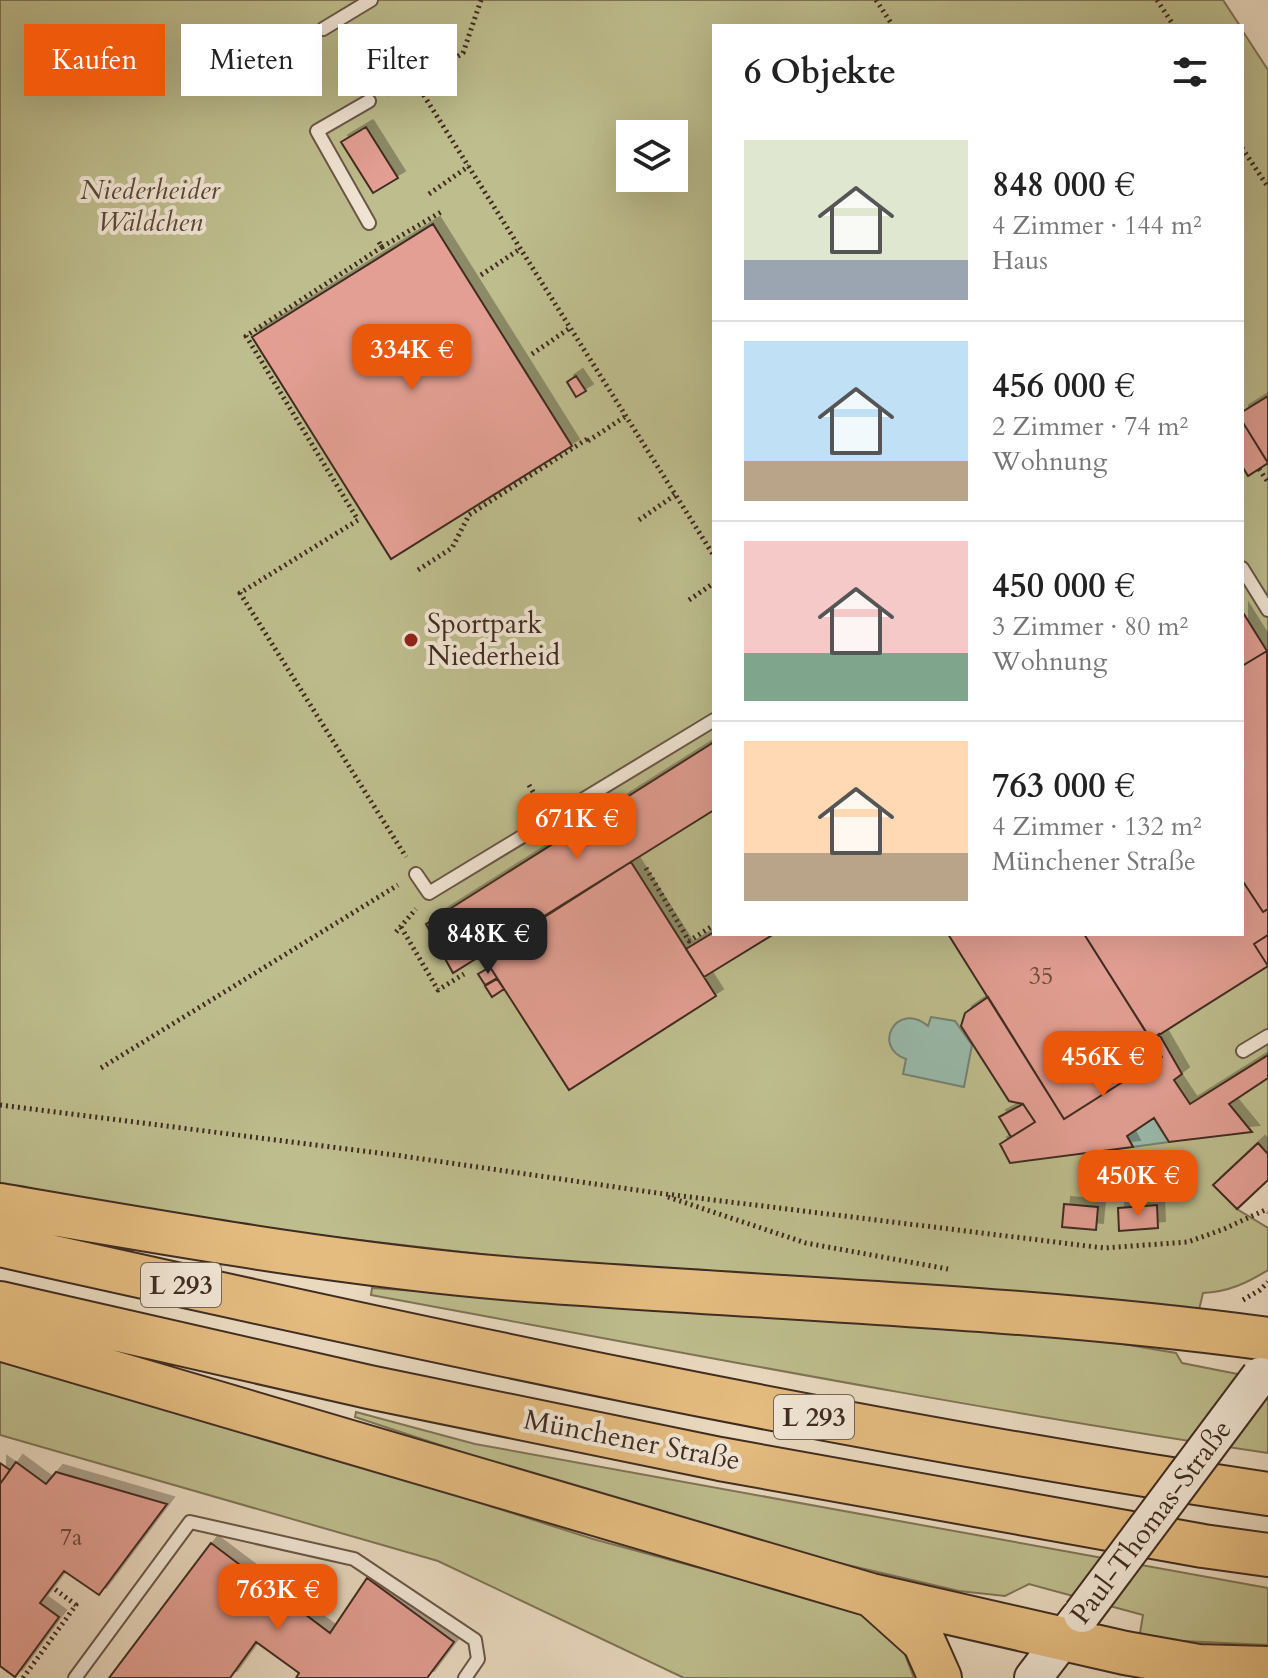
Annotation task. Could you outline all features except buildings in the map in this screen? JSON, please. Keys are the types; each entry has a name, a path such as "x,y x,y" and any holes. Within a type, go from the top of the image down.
{"highway":[{"path":"0,1205 249,1247 523,1279 1108,1321 1265,1360"},
{"name":"Münchener Straße","path":"0,1245 764,1408 1110,1470 1268,1494"},
{"name":"Münchener Straße","path":"0,1303 369,1387 720,1459 1268,1555"},
{"path":"0,1339 871,1595 1072,1627 1198,1666 1268,1668"},
{"path":"871,1595 924,1642 940,1678"}],"main road":[{"name":"Paul-Thomas-Straße","path":"1033,1678 1265,1360"}],"lane":[{"path":"323,29 371,0"},
{"path":"369,101 317,131 369,223"},
{"path":"1244,571 1268,610"},
{"path":"416,874 429,893 712,721"},
{"path":"1243,1051 1268,1036"},
{"path":"75,1678 190,1522 354,1559 475,1640 478,1659 465,1678"}],"path":[{"path":"457,57 463,53 481,0"},
{"path":"876,0 892,24"},
{"path":"1157,0 1173,24"},
{"path":"369,101 382,96"},
{"path":"424,96 712,553"},
{"path":"1244,151 1268,187"},
{"path":"429,194 469,166"},
{"path":"101,1068 416,874 240,593 358,520 246,336 441,212"},
{"path":"369,223 382,247"},
{"path":"481,275 520,248"},
{"path":"532,354 570,328"},
{"path":"418,570 452,548 469,515 626,416"},
{"path":"1259,469 1268,482"},
{"path":"639,520 675,495"},
{"path":"689,600 712,584"},
{"path":"646,868 689,941 712,926"},
{"path":"429,893 398,930 438,990 464,974"},
{"path":"0,1105 395,1155 657,1193 1104,1248 1188,1242 1267,1209"},
{"path":"657,1193 806,1243 950,1269"},
{"path":"1235,1302 1244,1300 1268,1282"},
{"path":"23,1678 76,1605 52,1587"}],"green space":[{"name":"Sportpark Niederheid","path":"0,0 1223,0 1239,24 712,24 712,936 1244,936 1244,33 1268,70 1268,1180 1237,1209 1268,1228 1268,1270 1237,1286 1203,1293 1198,1314 515,1258 256,1228 0,1185"},
{"path":"372,1288 1058,1333 1176,1353 1182,1363 1268,1380 1268,1453 931,1398 707,1357 371,1295"},
{"path":"0,1357 246,1428 593,1539 869,1614 897,1634 914,1678 684,1678 438,1561 0,1435"},
{"path":"356,1412 475,1444 1268,1588 1268,1645 1139,1639 1143,1615 1029,1584 1005,1596 959,1591 792,1552 595,1496 355,1417"}],"shaded area":[{"path":"931,1017 955,1021 972,1045 964,1087 903,1074 906,1059 890,1045 892,1028 907,1018 917,1019 928,1026"},
{"path":"1154,1118 1169,1142 1133,1147 1127,1136"}],"place":[{"name":"Sportpark Niederheid","path":"411,640"}],"park label":[{"name":"Niederheider Wäldchen","path":"150,206"}]}
